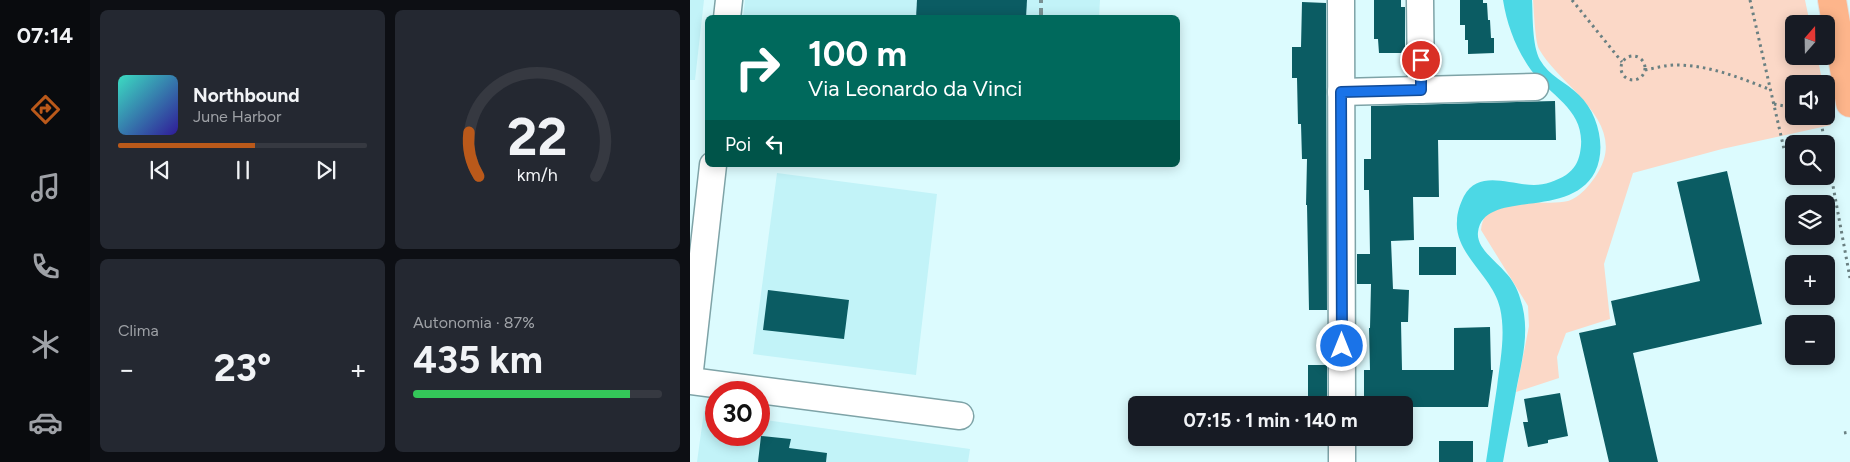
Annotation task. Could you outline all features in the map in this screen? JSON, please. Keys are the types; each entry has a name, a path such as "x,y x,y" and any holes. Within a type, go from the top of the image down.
{"main road":[{"path":"1832,0 1850,103"}],"street":[{"path":"727,15 729,0"},
{"path":"1341,0 1342,396"},
{"path":"1420,0 1421,90"},
{"path":"1341,92 1535,87"},
{"path":"690,370 713,167"},
{"path":"690,381 960,416"},
{"path":"1342,446 1342,462"}],"path":[{"path":"1572,0 1622,62"},
{"path":"1750,0 1784,149"},
{"path":"1645,70 1643,62 1638,56 1629,56 1622,62 1621,72 1629,79 1639,78 1645,70 1675,65 1706,68 1735,76 1771,90"},
{"path":"1774,104 1785,106"},
{"path":"1833,185 1850,278"},
{"path":"1844,433 1850,432"}],"shaded area":[{"path":"690,0 704,0 695,80 690,80"},
{"path":"745,0 1100,0 1099,15 743,15"},
{"path":"1533,0 1805,0 1808,15 1785,15 1785,65 1819,65 1821,75 1785,75 1785,125 1831,125 1722,149 1633,173 1604,264 1610,319 1566,333 1557,357 1559,378 1516,392 1529,326 1528,306 1481,230 1485,217 1492,209 1503,204 1516,202 1556,203 1574,199 1585,190 1599,171 1604,159 1606,143 1602,128 1594,114 1547,61 1539,49"},
{"path":"777,173 937,194 916,375 753,354"},
{"path":"704,411 705,446 770,446 770,421 970,449 968,462 697,462"}],"water":[{"path":"1503,0 1532,0 1534,39 1537,54 1544,66 1553,75 1574,90 1586,102 1599,131 1600,152 1599,163 1595,172 1583,187 1567,196 1495,211 1484,219 1478,232 1478,238 1483,249 1508,275 1516,287 1525,321 1523,356 1503,462 1486,462 1501,357 1502,318 1496,296 1461,244 1457,218 1459,208 1470,188 1478,183 1496,180 1538,185 1566,175 1578,160 1581,139 1579,126 1574,116 1531,70 1521,54 1507,19"}],"building":[{"path":"917,0 1027,0 1026,15 916,15"},
{"path":"1374,0 1401,0 1401,7 1405,7 1405,53 1379,53 1378,39 1374,39"},
{"path":"1460,0 1483,0 1483,3 1487,3 1491,38 1494,38 1494,53 1468,54 1468,40 1465,40 1465,25 1460,25"},
{"path":"1302,2 1326,3 1327,310 1309,310 1306,205 1307,159 1302,159 1301,124 1298,124 1297,78 1292,78 1292,47 1301,47"},
{"path":"1555,101 1556,140 1438,140 1439,197 1413,197 1414,240 1391,241 1393,289 1409,290 1408,322 1401,322 1402,370 1454,370 1454,328 1490,327 1491,370 1493,370 1488,407 1413,407 1413,396 1364,396 1364,370 1370,370 1371,284 1357,284 1357,254 1370,254 1369,190 1364,190 1364,159 1371,159 1371,106"},
{"path":"1727,171 1762,324 1633,353 1658,462 1609,462 1579,333 1616,325 1611,301 1700,281 1677,182"},
{"path":"1419,247 1456,247 1456,275 1419,275"},
{"path":"768,290 849,300 844,339 763,330"},
{"path":"1308,365 1327,365 1327,396 1308,396"},
{"path":"1560,393 1568,436 1528,447 1523,422 1528,422 1524,399"},
{"path":"770,437 791,439 789,448 827,453 826,462 758,462 760,446 770,446"},
{"path":"1439,441 1473,441 1473,462 1439,462"}],"railway":[{"path":"1041,0 1041,15"}],"route":[{"path":"1342,346 1341,92 1421,90 1421,60"}]}
